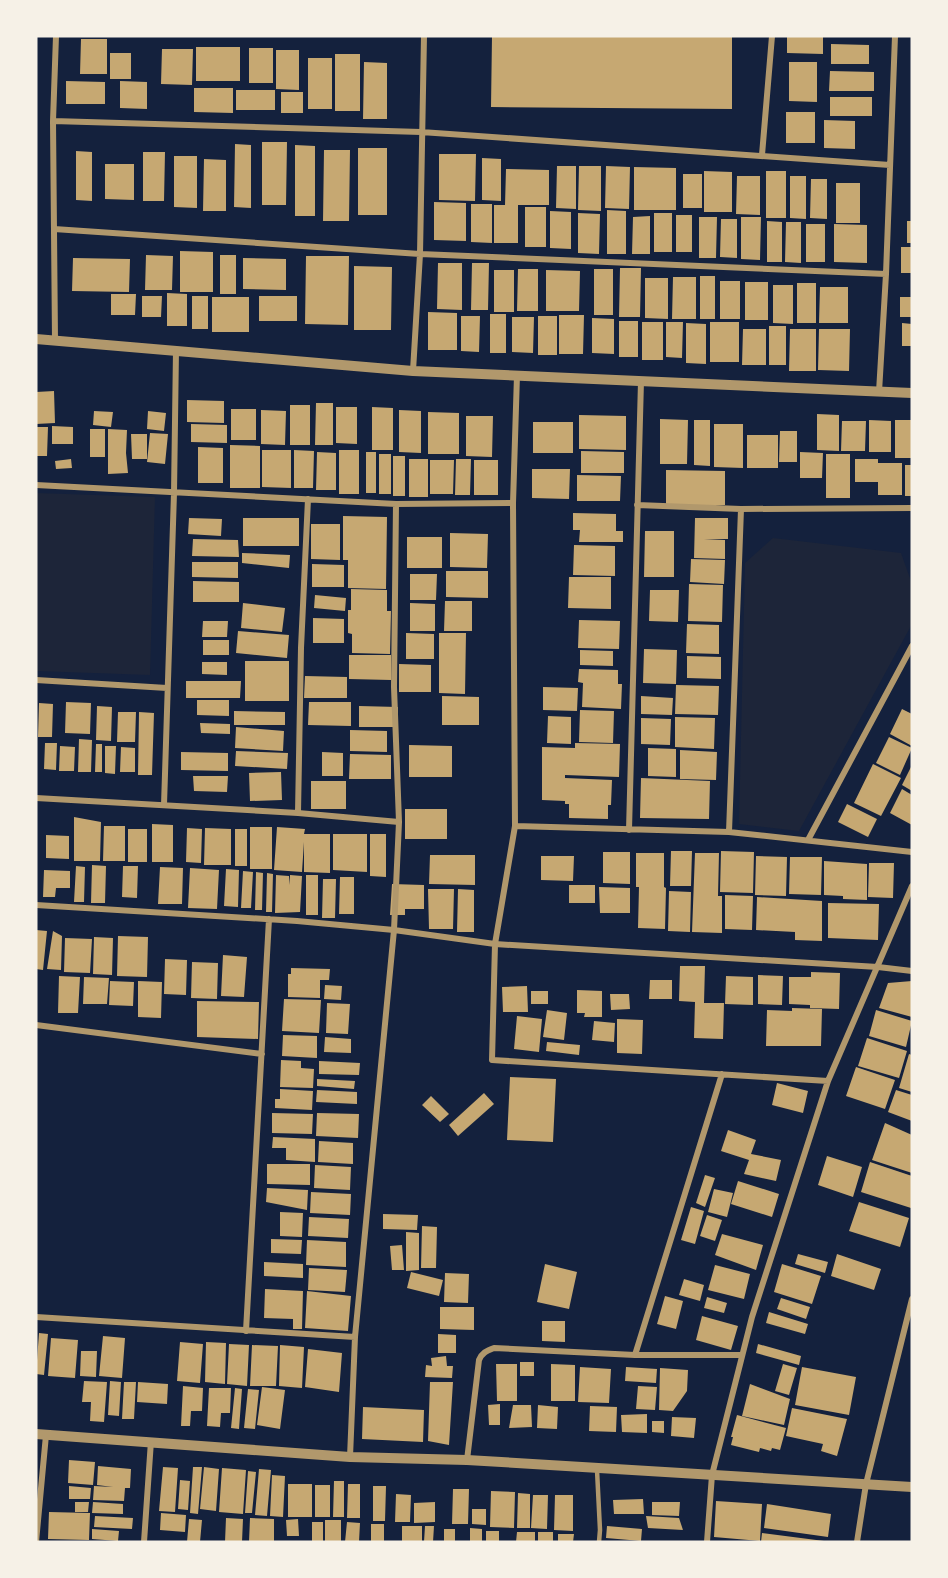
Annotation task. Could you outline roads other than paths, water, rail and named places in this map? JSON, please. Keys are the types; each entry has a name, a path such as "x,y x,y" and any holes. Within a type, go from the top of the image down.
{"street":[{"path":"55,340 53,121 56,36"},
{"path":"413,371 420,254 424,36"},
{"path":"762,155 772,36"},
{"path":"879,392 895,36"},
{"path":"53,121 421,132 890,165"},
{"path":"54,229 420,254 886,274"},
{"path":"36,339 413,371 912,393"},
{"path":"164,805 176,350"},
{"path":"518,375 513,503 515,826 495,944 492,1060 828,1081"},
{"path":"629,830 641,381"},
{"path":"36,485 396,504 513,503"},
{"path":"298,813 301,648 308,499"},
{"path":"350,1456 356,1337 394,930 399,822 394,687 396,504"},
{"path":"637,506 741,509 912,507"},
{"path":"729,832 741,509"},
{"path":"808,840 912,646"},
{"path":"36,680 167,688"},
{"path":"36,798 298,813 399,822"},
{"path":"515,826 729,832 912,852"},
{"path":"707,1542 712,1474 752,1317 828,1081 912,886"},
{"path":"36,905 269,919 394,930 495,944 912,971"},
{"path":"246,1331 269,919"},
{"path":"36,1024 262,1054"},
{"path":"635,1355 722,1074"},
{"path":"857,1542 866,1484 912,1299"},
{"path":"36,1317 356,1337"},
{"path":"467,1460 479,1360 487,1350 494,1348 635,1355 742,1355"},
{"path":"36,1542 41,1434 350,1456 467,1460 912,1487"},
{"path":"144,1542 151,1441"}],"lane":[{"path":"597,1469 599,1542"}]}
